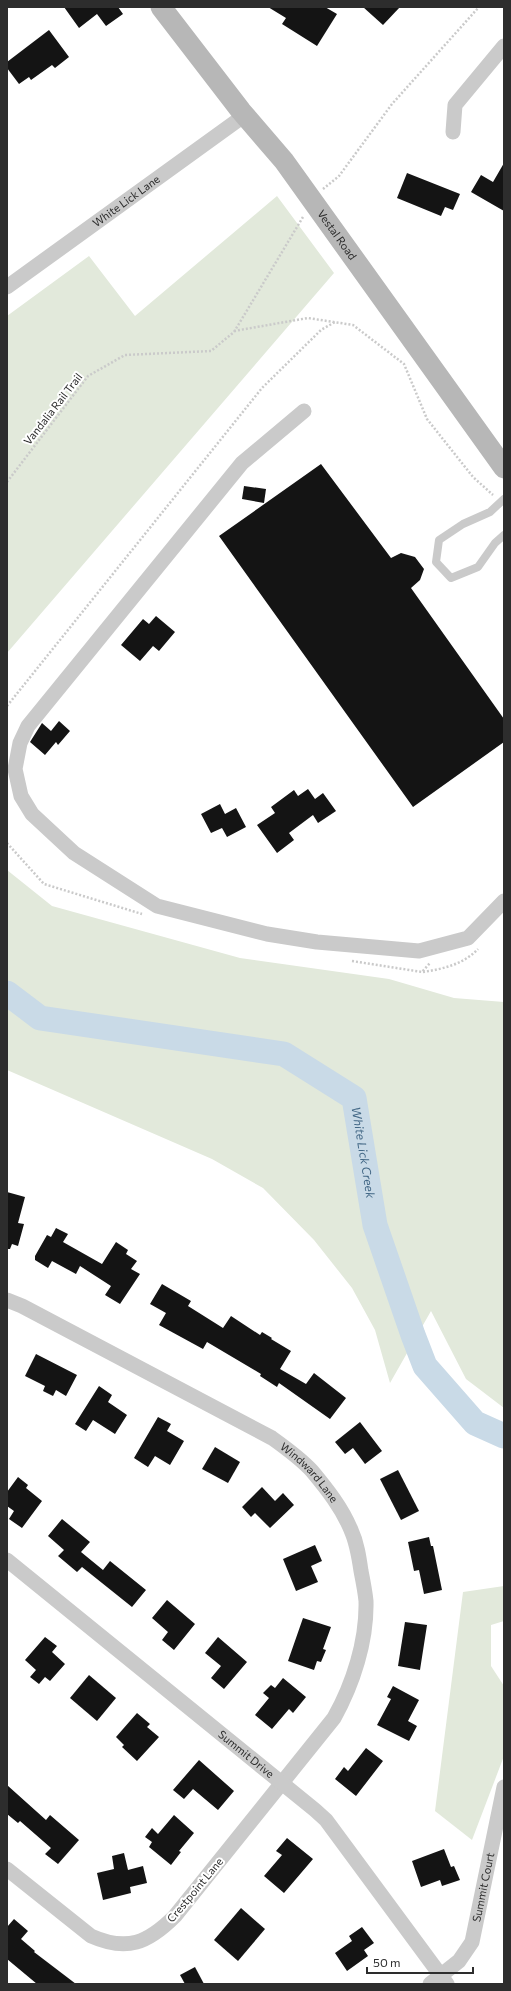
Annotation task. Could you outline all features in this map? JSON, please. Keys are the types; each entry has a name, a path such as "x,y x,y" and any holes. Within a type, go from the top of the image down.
{"street":[{"name":"Vestal Road","path":"161,7 245,115 284,161 504,468"},
{"path":"453,132 455,104 504,46"},
{"name":"White Lick Lane","path":"7,287 245,115"},
{"path":"304,411 242,463 28,726 20,743 15,769 21,796 32,814 74,853 157,906 267,934 316,942 419,951 468,938 504,901"},
{"name":"Windward Lane","path":"7,1300 22,1306 272,1438 311,1470 341,1510 358,1549 366,1601 359,1657 351,1683 334,1718 282,1783"},
{"name":"Summit Drive","path":"7,1560 326,1820 439,1981"},
{"name":"Crestpoint Lane","path":"7,1869 91,1936 104,1942 119,1944 141,1942 159,1931 175,1916 282,1783"},
{"name":"Summit Court","path":"439,1981 459,1962 472,1942 504,1787"}],"lane":[{"path":"501,500 490,512 462,524 439,540 436,562 451,578 478,567 495,543 504,535"}],"path":[{"path":"234,332 312,201 339,176 392,104 478,7"},
{"path":"234,332 308,318 353,325 404,364 427,419 473,476 501,500"},
{"path":"7,706 262,388 321,330 335,322"},
{"name":"Vandalia Rail Trail","path":"7,482 88,376 126,355 211,351 234,332"},
{"path":"422,972 441,969"}],"shaded area":[{"path":"277,196 334,273 7,653 7,316 89,256 135,316"},
{"path":"7,870 52,906 240,958 389,979 454,998 504,1002 504,1408 466,1379 431,1311 390,1383 375,1330 352,1288 314,1240 263,1188 212,1159 7,1070"},
{"path":"504,1586 504,1621 491,1625 491,1666 504,1686 504,1756 472,1840 435,1811 463,1592"}],"building":[{"path":"64,7 118,7 123,14 106,26 97,14 79,28"},
{"path":"268,7 325,7 337,14 317,46 282,24 286,18"},
{"path":"363,7 400,7 383,25"},
{"path":"49,30 69,57 55,68 52,65 31,80 29,77 19,84 7,68 7,62"},
{"path":"504,163 504,211 471,192 481,175 493,182"},
{"path":"407,173 460,194 453,210 445,207 441,216 397,198"},
{"path":"321,464 391,558 401,553 415,557 424,569 420,580 411,588 504,719 504,742 413,807 219,536"},
{"path":"244,486 266,489 264,503 242,499"},
{"path":"156,616 175,632 159,651 153,646 140,661 121,645 143,619 149,624"},
{"path":"59,721 70,731 58,745 56,742 45,755 30,742 42,723 51,731"},
{"path":"308,789 315,799 323,793 336,811 318,823 313,815 289,833 294,840 277,853 257,825 275,813 271,807 294,790 298,796"},
{"path":"220,804 225,814 236,808 246,827 227,837 222,828 211,833 201,814"},
{"path":"7,1192 25,1197 18,1223 24,1224 18,1246 12,1244 10,1249 7,1249"},
{"path":"56,1228 68,1234 63,1242 102,1264 116,1242 128,1250 126,1254 137,1261 131,1269 140,1274 120,1304 105,1295 111,1286 80,1266 76,1274 52,1261 48,1268 35,1260 35,1256 47,1235 51,1237"},
{"path":"162,1284 191,1301 188,1306 223,1328 231,1316 260,1335 262,1332 272,1338 271,1339 291,1351 280,1369 306,1384 314,1373 346,1398 330,1419 279,1383 277,1387 260,1376 261,1374 207,1342 203,1349 159,1325 166,1313 150,1304"},
{"path":"36,1354 77,1375 66,1396 56,1390 53,1396 43,1391 45,1386 25,1376"},
{"path":"99,1386 112,1395 108,1402 127,1415 115,1434 93,1420 86,1431 75,1424"},
{"path":"158,1417 171,1424 167,1431 184,1441 170,1465 155,1456 148,1467 134,1458"},
{"path":"360,1422 382,1451 365,1464 353,1448 345,1454 335,1442"},
{"path":"215,1447 240,1462 228,1483 202,1469"},
{"path":"398,1470 419,1511 401,1520 380,1479"},
{"path":"18,1477 28,1485 26,1488 42,1501 22,1528 9,1519 14,1511 7,1506 7,1492"},
{"path":"262,1487 275,1501 283,1493 294,1505 270,1528 255,1513 251,1517 242,1507"},
{"path":"62,1519 90,1542 81,1552 103,1570 110,1561 146,1590 132,1607 82,1567 77,1572 58,1556 64,1550 48,1536"},
{"path":"429,1537 431,1546 433,1546 442,1590 424,1594 419,1570 414,1571 408,1542"},
{"path":"315,1545 322,1561 311,1566 318,1582 296,1591 283,1559"},
{"path":"167,1600 195,1624 174,1650 162,1640 168,1632 152,1618"},
{"path":"303,1618 331,1627 323,1649 326,1650 321,1662 317,1661 314,1670 288,1661"},
{"path":"405,1622 427,1625 420,1670 398,1666"},
{"path":"45,1637 57,1646 52,1652 65,1664 50,1681 45,1677 39,1684 30,1677 36,1670 25,1660"},
{"path":"218,1637 247,1662 224,1689 211,1678 221,1666 205,1653"},
{"path":"89,1675 116,1698 97,1721 70,1698"},
{"path":"283,1678 306,1697 293,1713 289,1709 272,1729 255,1715 269,1698 263,1693 271,1685 275,1688"},
{"path":"393,1686 419,1700 408,1721 417,1726 409,1741 377,1725 391,1699 387,1697"},
{"path":"137,1713 150,1724 147,1727 159,1737 137,1761 122,1747 124,1745 116,1737"},
{"path":"366,1748 383,1761 356,1796 335,1779 344,1767 348,1771"},
{"path":"199,1760 234,1791 218,1810 193,1789 184,1799 173,1790"},
{"path":"7,1785 46,1820 50,1815 79,1840 58,1864 45,1854 51,1848 20,1821 18,1823 7,1814"},
{"path":"174,1815 194,1833 179,1851 181,1852 171,1865 149,1847 152,1842 145,1837 152,1828 158,1834"},
{"path":"287,1838 313,1859 284,1893 264,1876 282,1855 276,1851"},
{"path":"444,1849 451,1867 454,1866 460,1880 442,1886 440,1880 421,1887 412,1861"},
{"path":"124,1853 128,1870 143,1866 147,1883 130,1887 131,1893 103,1900 97,1873 114,1869 112,1856"},
{"path":"241,1908 265,1929 238,1961 214,1940"},
{"path":"14,1919 28,1931 21,1939 35,1951 34,1952 76,1984 37,1984 7,1959 7,1927"},
{"path":"362,1927 374,1943 364,1950 368,1956 347,1971 335,1953 352,1941 349,1936"},
{"path":"195,1967 204,1984 185,1984 180,1975"}],"waterway":[{"name":"White Lick Creek","path":"7,993 40,1018 284,1054 354,1098 375,1225 425,1366 475,1423 504,1436"}]}
